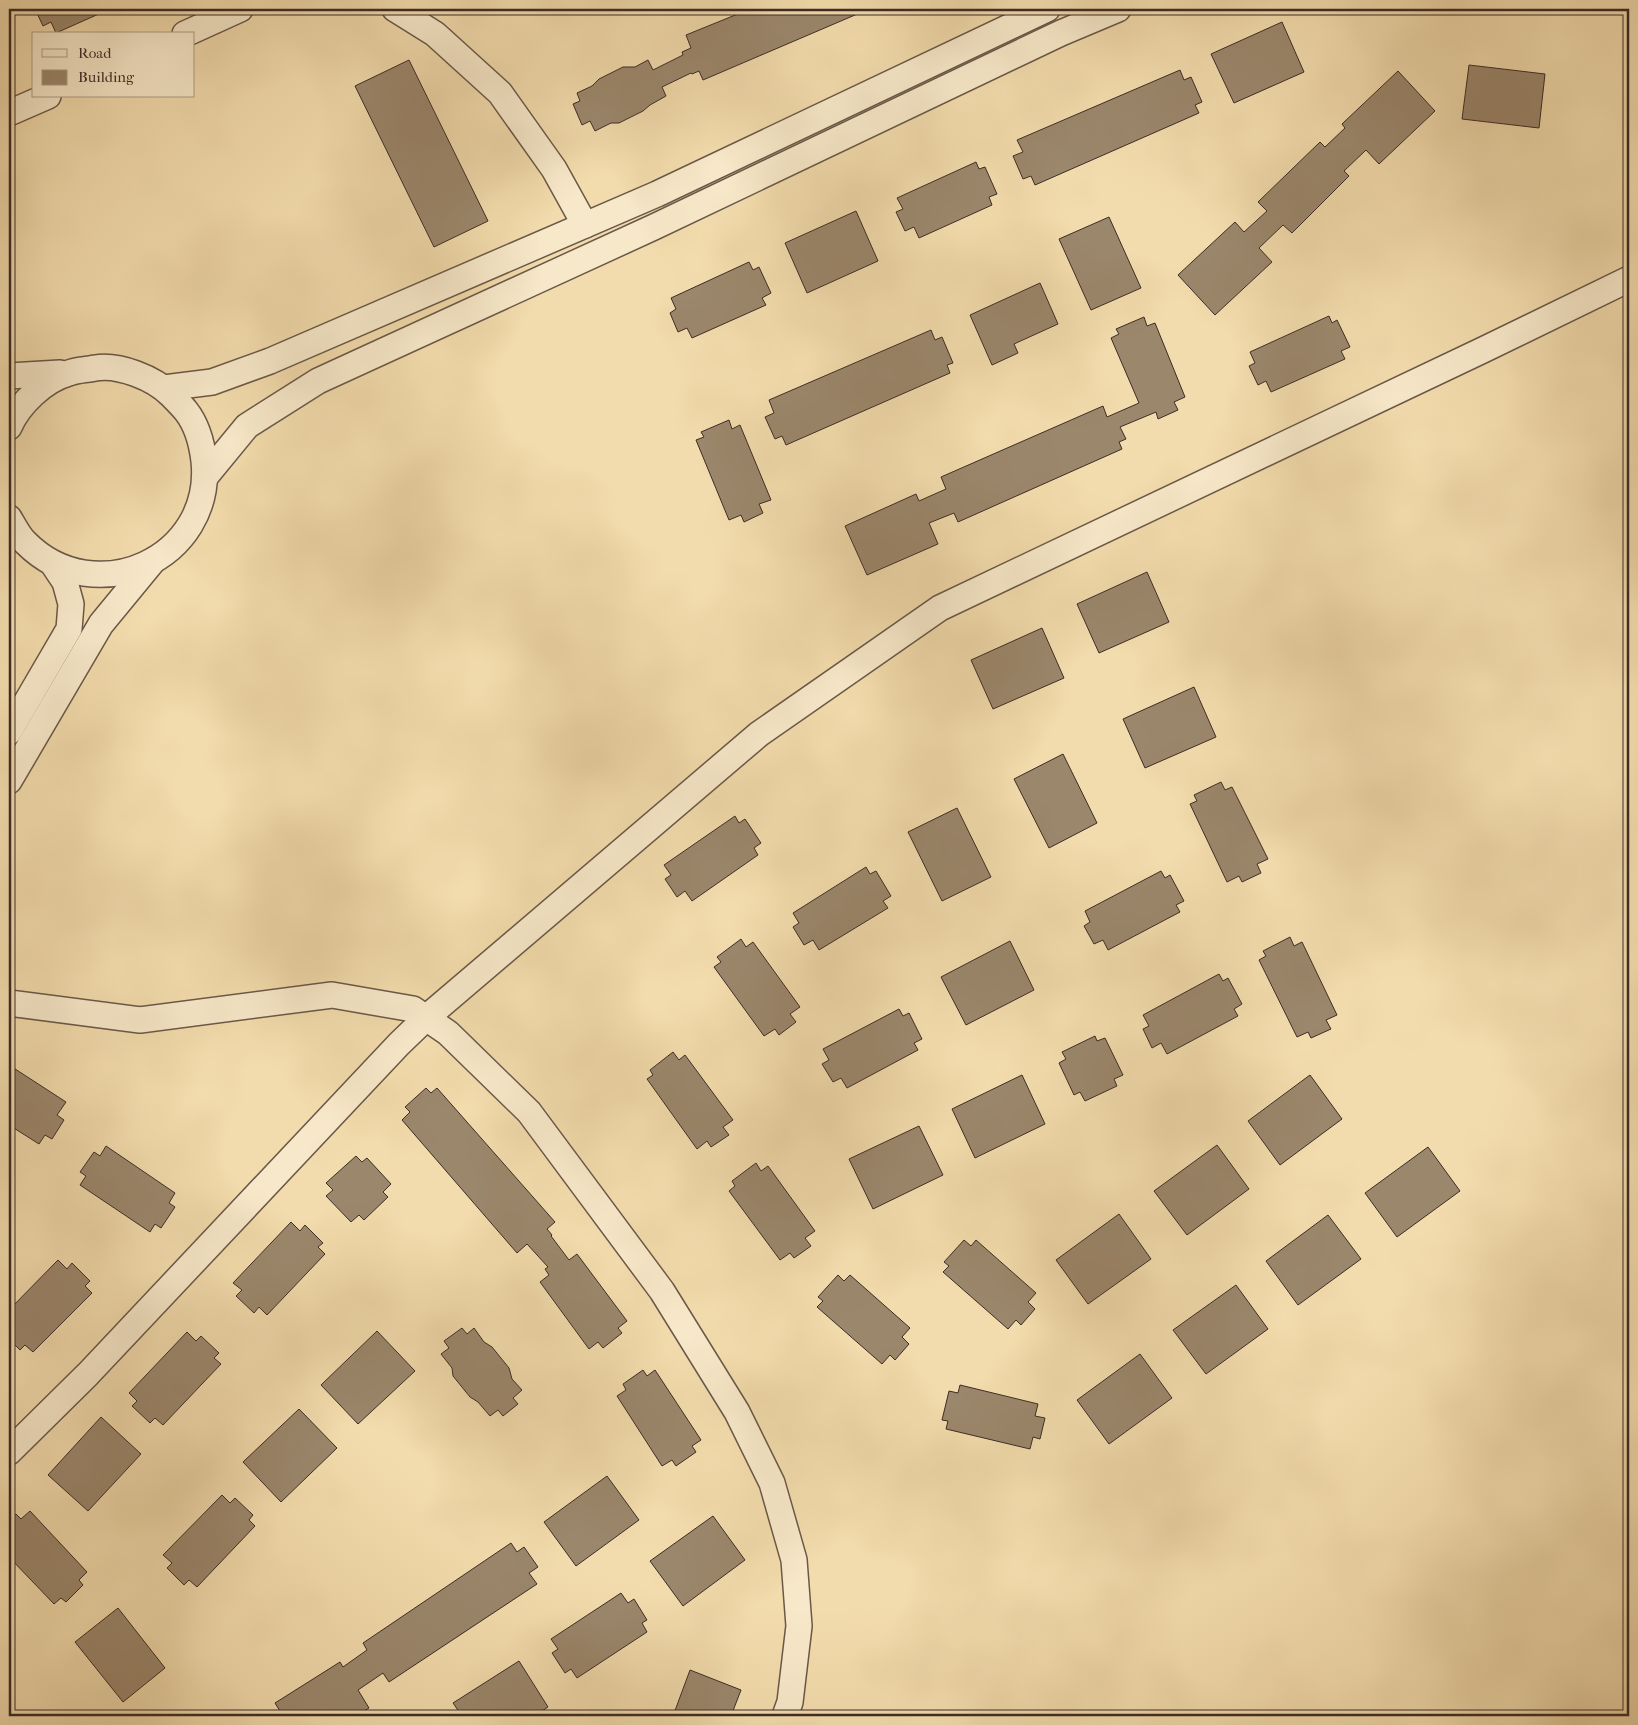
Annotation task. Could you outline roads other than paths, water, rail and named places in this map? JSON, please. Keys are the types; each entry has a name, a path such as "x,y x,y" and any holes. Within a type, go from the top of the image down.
{"street":[{"path":"189,32 240,9"},
{"path":"395,9 435,34 500,93 554,168 585,225"},
{"path":"164,388 212,382 270,361 658,194 1047,9"},
{"path":"205,477 247,426 318,381 663,223 1061,33 1118,9"},
{"path":"9,113 43,98"},
{"path":"9,1452 88,1374 399,1044 426,1018 760,734 940,608 1465,359 1629,279"},
{"path":"9,376 68,373 101,367 134,372 164,388 187,413 202,443 205,477 198,510 180,539 153,561 101,624 9,781"},
{"path":"9,427 15,414 38,389 68,373"},
{"path":"9,518 25,543 53,564 65,582 71,604 69,629 9,732"},
{"path":"53,564 86,574 121,574 153,561"},
{"path":"9,1004 140,1020 332,995 413,1009 448,1032 529,1112 662,1291 737,1412 772,1483 794,1560 799,1626 790,1702 785,1716"}]}
